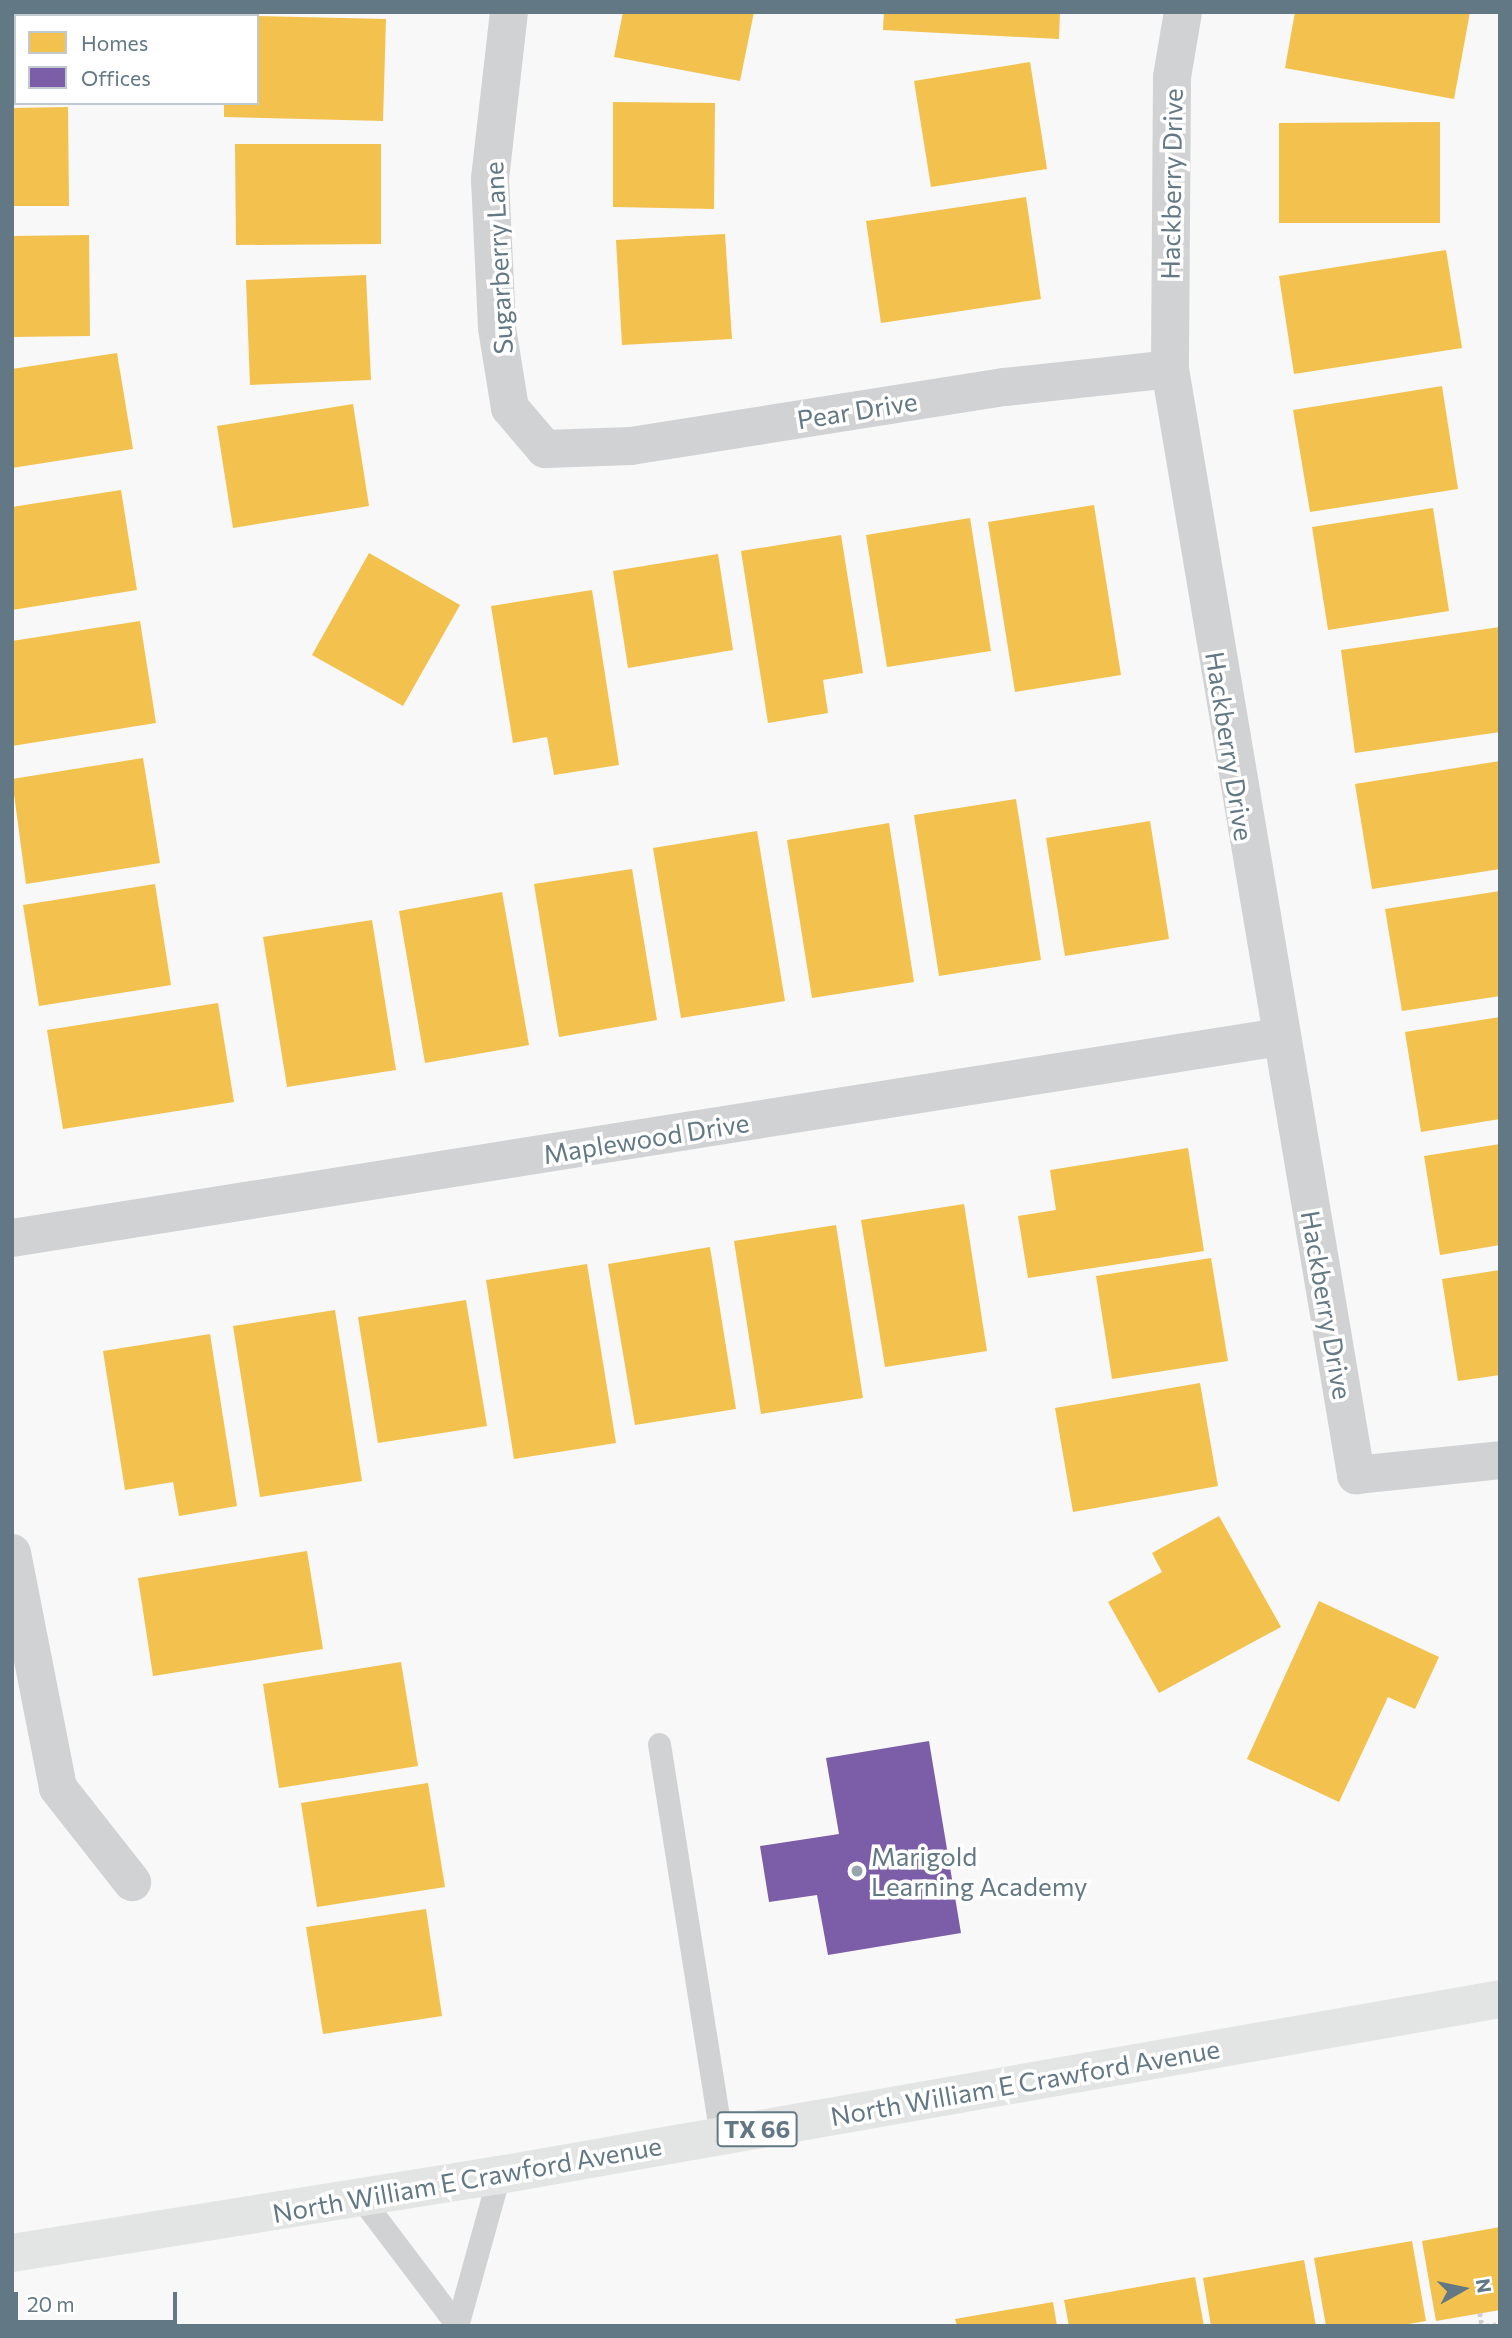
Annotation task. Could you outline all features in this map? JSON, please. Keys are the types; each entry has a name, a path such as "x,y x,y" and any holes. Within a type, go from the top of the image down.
{"main road":[{"name":"North William E Crawford Avenue","path":"12,2253 499,2175 1500,1999"}],"street":[{"name":"Sugarberry Lane","path":"509,12 490,178 497,328 510,408 545,449"},
{"name":"Hackberry Drive","path":"1182,12 1172,78 1170,369 1279,1037 1356,1475 1500,1460"},
{"name":"Pear Drive","path":"545,449 631,446 1005,387 1170,369"},
{"name":"Maplewood Drive","path":"12,1238 1279,1037"},
{"path":"12,1553 58,1788 132,1882"}],"lane":[{"path":"659,1744 721,2136"},
{"path":"457,2325 499,2175"},
{"path":"361,2198 457,2325"}],"path":[{"path":"1480,2313 1484,2326 1500,2324"}],"building: Homes":[{"path":"12,12 71,12 14,14 14,39"},
{"path":"623,12 754,12 740,81 614,57"},
{"path":"884,12 1060,12 1059,39 883,30"},
{"path":"1295,12 1470,12 1454,99 1285,68"},
{"path":"259,16 386,19 383,121 224,117 224,105 259,105"},
{"path":"1030,62 1047,169 931,187 914,81"},
{"path":"613,102 715,103 714,209 613,207"},
{"path":"68,107 69,206 12,206 12,108"},
{"path":"1440,122 1440,223 1279,223 1279,123"},
{"path":"235,144 381,144 381,244 236,245"},
{"path":"1026,197 1041,299 881,323 866,221"},
{"path":"725,234 732,339 622,345 616,240"},
{"path":"89,235 90,336 12,337 12,236"},
{"path":"1446,250 1462,348 1294,374 1279,276"},
{"path":"366,275 371,380 250,385 246,280"},
{"path":"117,353 133,449 12,468 12,369"},
{"path":"1442,386 1458,489 1310,512 1293,410"},
{"path":"353,404 369,506 233,528 217,426"},
{"path":"121,490 137,590 12,610 12,507"},
{"path":"1094,505 1121,675 1015,692 988,522"},
{"path":"1433,508 1449,611 1328,630 1312,527"},
{"path":"970,518 991,651 887,667 866,535"},
{"path":"841,535 863,673 823,680 828,713 768,723 741,551"},
{"path":"369,553 460,605 403,706 312,655"},
{"path":"718,554 733,650 628,668 613,571"},
{"path":"592,590 619,765 554,775 547,737 513,743 491,606"},
{"path":"140,621 156,723 12,746 12,641"},
{"path":"1500,627 1500,732 1355,753 1341,650"},
{"path":"143,758 160,863 26,884 12,779"},
{"path":"1500,761 1500,869 1372,889 1355,784"},
{"path":"1016,799 1041,960 939,976 914,815"},
{"path":"1150,821 1169,939 1065,956 1046,838"},
{"path":"889,823 914,982 812,998 787,840"},
{"path":"757,831 785,1001 681,1018 653,848"},
{"path":"632,869 657,1020 559,1037 534,884"},
{"path":"155,884 171,985 39,1006 23,905"},
{"path":"1500,891 1500,996 1402,1011 1385,909"},
{"path":"502,892 529,1045 425,1063 399,911"},
{"path":"372,920 396,1070 287,1087 263,937"},
{"path":"218,1003 234,1102 63,1129 47,1030"},
{"path":"1500,1017 1500,1119 1421,1132 1405,1032"},
{"path":"1500,1144 1500,1245 1440,1255 1424,1156"},
{"path":"1188,1148 1204,1251 1028,1278 1018,1216 1056,1210 1050,1170"},
{"path":"964,1204 987,1351 885,1367 861,1220"},
{"path":"836,1225 863,1398 761,1414 734,1241"},
{"path":"710,1247 736,1409 635,1425 608,1264"},
{"path":"1211,1258 1228,1361 1112,1379 1096,1276"},
{"path":"587,1264 616,1443 514,1459 486,1280"},
{"path":"1500,1270 1500,1375 1458,1381 1442,1279"},
{"path":"466,1300 487,1426 378,1443 358,1317"},
{"path":"335,1310 362,1481 260,1497 233,1326"},
{"path":"210,1334 237,1506 179,1516 173,1482 125,1490 103,1351"},
{"path":"1200,1383 1218,1486 1073,1512 1055,1408"},
{"path":"1219,1516 1281,1627 1159,1693 1108,1602 1162,1572 1152,1553"},
{"path":"307,1551 323,1649 153,1676 138,1578"},
{"path":"1319,1601 1439,1657 1415,1709 1388,1697 1339,1802 1247,1759"},
{"path":"401,1662 418,1766 279,1788 263,1684"},
{"path":"428,1783 445,1887 317,1907 301,1803"},
{"path":"426,1909 442,2016 323,2034 306,1927"},
{"path":"1500,2227 1500,2310 1436,2321 1422,2241"},
{"path":"1412,2241 1426,2321 1397,2326 1326,2326 1314,2258"},
{"path":"1304,2260 1316,2326 1211,2326 1203,2278"},
{"path":"1195,2277 1204,2326 1069,2326 1064,2300"},
{"path":"1053,2302 1057,2326 957,2326 955,2319"}],"building: Offices":[{"name":"Marigold Learning Academy","path":"929,1741 961,1933 828,1955 817,1895 769,1902 760,1846 839,1834 826,1758"}],"place":[{"name":"Marigold Learning Academy","path":"857,1871"}]}
